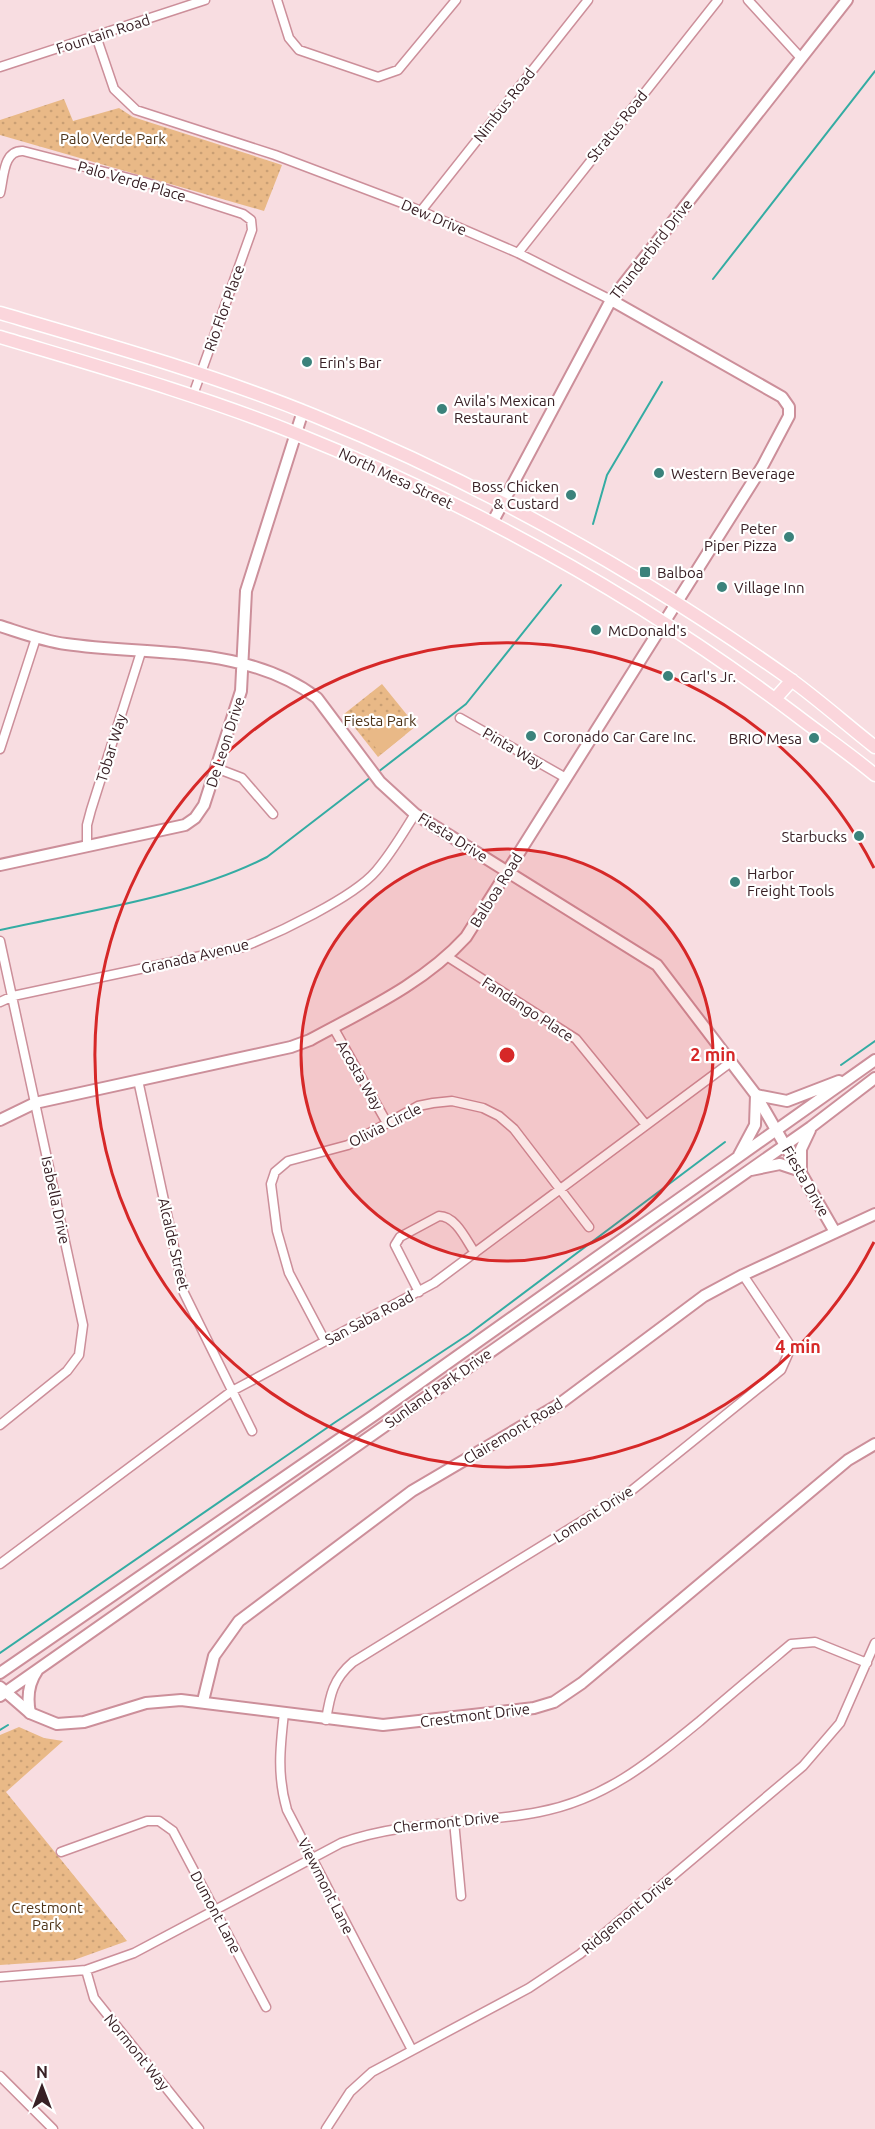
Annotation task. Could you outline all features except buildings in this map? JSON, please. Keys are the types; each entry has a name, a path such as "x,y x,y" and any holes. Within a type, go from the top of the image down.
{"main road":[{"name":"North Mesa Street","path":"0,313 200,373 303,411 502,502 676,602 792,680 875,747"},
{"name":"North Mesa Street","path":"0,338 193,395 296,433 366,463 492,523 663,622 775,699 875,775"},
{"path":"775,699 792,680"}],"street":[{"name":"Fountain Road","path":"0,67 205,0"},
{"path":"277,0 290,38 299,50 378,77 398,70 456,0"},
{"name":"Nimbus Road","path":"421,211 588,0"},
{"name":"Stratus Road","path":"518,254 718,0"},
{"path":"748,0 801,58"},
{"name":"Thunderbird Drive","path":"492,523 611,300 848,0"},
{"name":"Dew Drive","path":"96,36 114,89 136,110 275,155 421,211 518,254 611,300 782,397 789,407"},
{"name":"Palo Verde Place","path":"0,193 11,153 23,151 144,182 243,214 251,220"},
{"name":"Rio Flor Place","path":"193,395 252,230 251,220"},
{"name":"Balboa Road","path":"0,1120 35,1103 291,1047 333,1028 404,988 448,957 466,937 508,872 762,467 789,416 789,407"},
{"name":"De Leon Drive","path":"0,865 185,825 195,818 204,805 241,691 246,591 303,411"},
{"name":"Fiesta Drive","path":"0,626 36,638 64,644 229,659 304,689 317,698 366,765 416,814 657,965 756,1095 835,1232"},
{"path":"0,749 36,638"},
{"name":"Tobar Way","path":"87,846 87,825 91,810 141,652"},
{"name":"Pinta Way","path":"460,718 566,778"},
{"path":"216,768 242,778 273,814"},
{"name":"Granada Avenue","path":"0,1002 13,996 243,947 275,934 356,889 376,872 416,814"},
{"name":"Isabella Drive","path":"0,941 83,1325 79,1355 67,1371 0,1425"},
{"name":"Fandango Place","path":"448,957 576,1039 646,1125"},
{"name":"Acosta Way","path":"333,1028 387,1123"},
{"name":"Sunland Park Drive","path":"0,1673 374,1416 875,1060"},
{"name":"San Saba Road","path":"0,1564 232,1391 419,1292 475,1253 731,1062"},
{"path":"735,1160 755,1125 756,1095 787,1101 852,1076"},
{"name":"Sunland Park Drive","path":"2,1692 811,1127 875,1078"},
{"name":"Alcalde Street","path":"138,1080 184,1293 252,1431"},
{"name":"Olivia Circle","path":"325,1341 289,1273 277,1231 271,1184 275,1172 288,1161 348,1145 418,1106 452,1101 483,1108 499,1116 514,1129 589,1227"},
{"path":"746,1171 780,1164 801,1171 801,1149 811,1127"},
{"name":"Clairemont Road","path":"203,1701 214,1656 239,1621 412,1491 558,1405 704,1296 743,1275 875,1214"},
{"path":"419,1292 397,1252 395,1245 400,1237 439,1216 446,1216 452,1220 475,1253"},
{"name":"Lomont Drive","path":"326,1720 330,1692 335,1680 353,1662 631,1491 781,1370 789,1352 788,1342 743,1275"},
{"name":"Crestmont Drive","path":"2,1692 30,1713 57,1724 84,1722 146,1703 203,1701 326,1720 391,1724 514,1712 554,1702 582,1683 848,1460 875,1444"},
{"name":"Chermont Drive","path":"0,1977 86,1970 134,1953 341,1843 383,1829 537,1812 581,1801 603,1792 645,1766 791,1644 815,1642 867,1663"},
{"name":"Ridgemont Drive","path":"326,2129 358,2085 372,2072 529,1988 580,1954 803,1766 840,1723 875,1643"},
{"path":"30,1713 27,1700 31,1680 38,1669"},
{"name":"Viewmont Lane","path":"284,1713 278,1763 281,1791 287,1810 412,2050"},
{"name":"Dumont Lane","path":"61,1852 135,1825 159,1821 173,1831 266,2007"},
{"path":"454,1821 461,1896"},
{"name":"Normont Way","path":"86,1970 94,1998 199,2129"},
{"path":"0,2076 53,2129"}],"green space":[{"name":"Palo Verde Park","path":"64,99 73,121 119,108 133,117 282,165 264,211 0,135 0,120"},
{"name":"Fiesta Park","path":"382,684 416,726 378,757 344,714"},
{"path":"389,717 405,735 381,754 365,735"},
{"name":"Crestmont Park","path":"19,1727 44,1738 63,1741 6,1792 127,1941 74,1960 0,1965 0,1735"}],"waterway":[{"path":"713,279 875,71"},
{"path":"593,524 607,475 662,382"},
{"path":"378,772 466,704 561,585"},
{"path":"0,930 171,893 237,871 267,857 371,777"},
{"path":"841,1065 875,1041"},
{"path":"0,1653 334,1423 469,1334 725,1142"},
{"path":"0,1730 8,1725"}],"place":[{"name":"Erin's Bar","path":"307,362"},
{"name":"Avila's Mexican Restaurant","path":"442,409"},
{"name":"Western Beverage","path":"659,473"},
{"name":"Boss Chicken & Custard","path":"571,495"},
{"name":"Peter Piper Pizza","path":"789,537"},
{"name":"Balboa","path":"645,572"},
{"name":"Village Inn","path":"722,587"},
{"name":"McDonald's","path":"596,630"},
{"name":"Carl's Jr.","path":"668,676"},
{"name":"Coronado Car Care Inc.","path":"531,736"},
{"name":"BRIO Mesa","path":"814,738"},
{"name":"Starbucks","path":"859,836"},
{"name":"Harbor Freight Tools","path":"735,882"}]}
